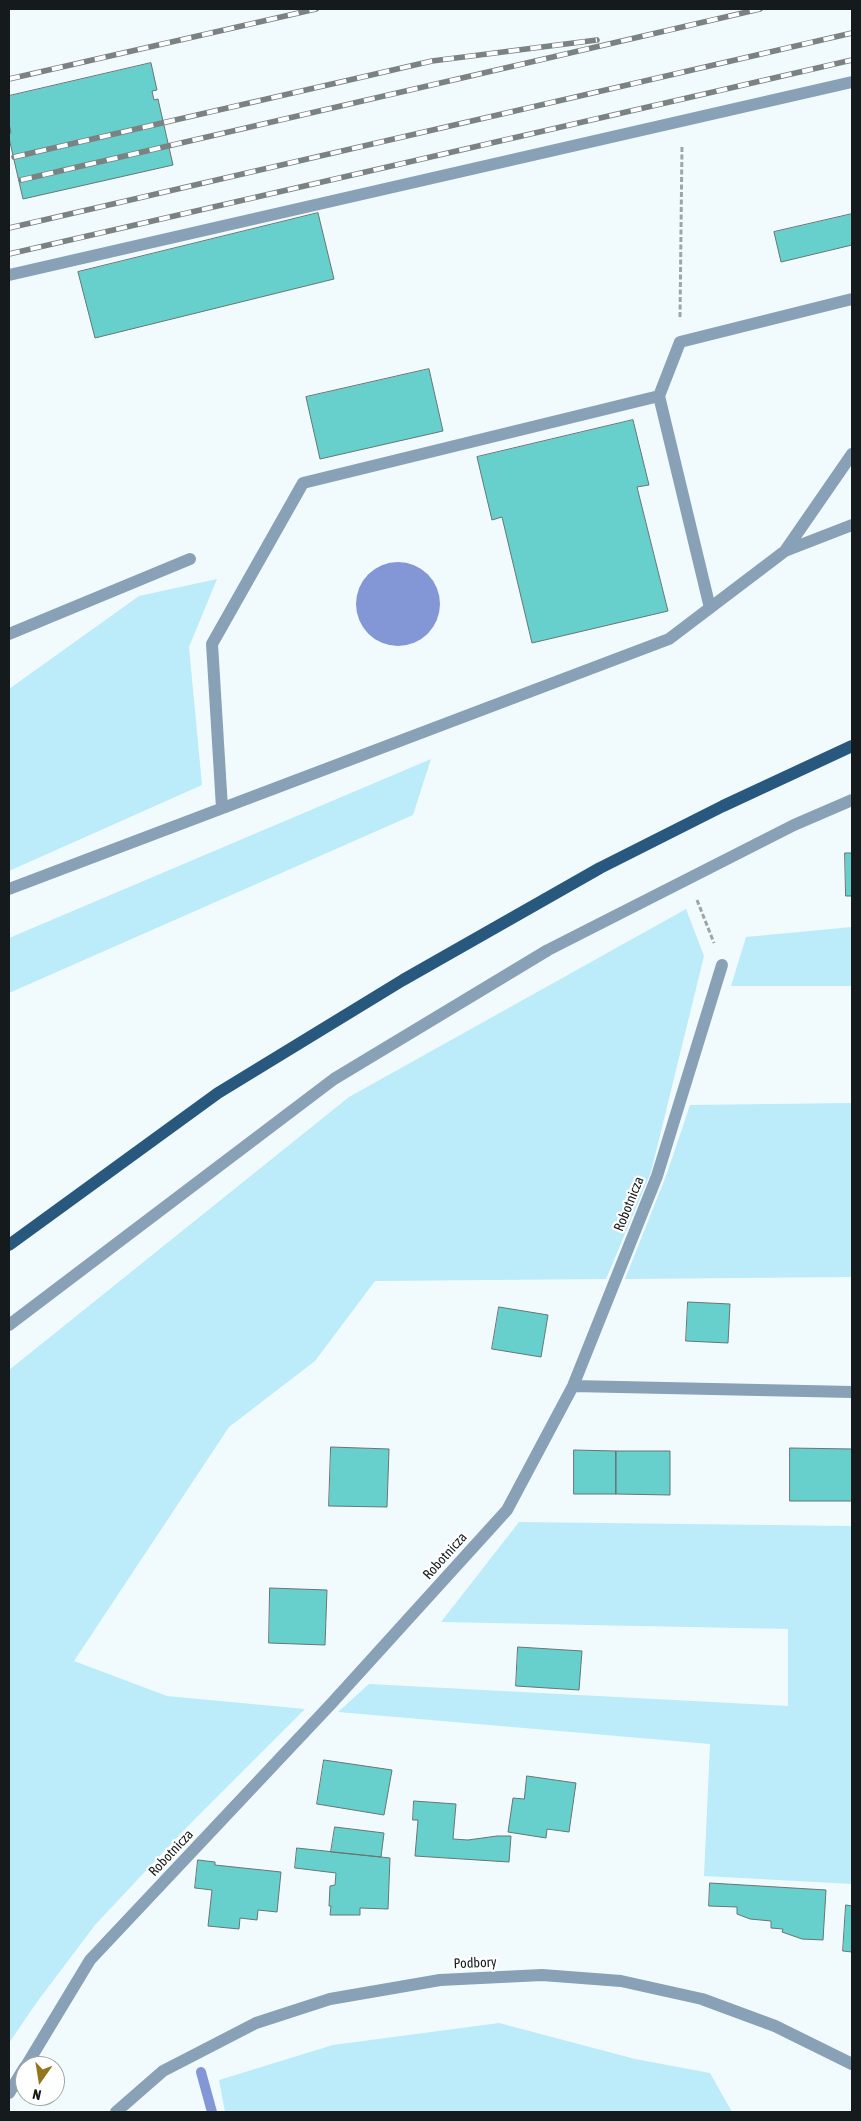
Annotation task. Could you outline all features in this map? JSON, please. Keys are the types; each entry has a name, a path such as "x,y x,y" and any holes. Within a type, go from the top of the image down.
{"main road":[{"path":"9,1245 218,1093 403,980 600,868 723,806 852,746"}],"street":[{"path":"9,275 852,82"},
{"path":"710,608 659,396 680,342 852,299"},
{"path":"222,808 212,644 303,483 659,396"},
{"path":"786,551 852,454"},
{"path":"9,889 669,639 786,551 852,525"},
{"path":"9,634 190,559"},
{"path":"9,1325 334,1079 548,950 794,826 852,800"},
{"name":"Robotnicza","path":"31,2056 90,1960 331,1704 507,1510 573,1386 657,1176 722,965"},
{"path":"573,1386 852,1392"},
{"name":"Podbory","path":"116,2112 164,2071 256,2023 330,2000 440,1980 542,1975 621,1980 702,1998 775,2026 852,2064"}],"path":[{"path":"680,342 682,121"},
{"path":"689,879 722,965"}],"shaded area":[{"path":"217,579 189,647 202,785 9,871 9,689 139,596"},
{"path":"431,759 413,815 9,993 9,938"},
{"path":"686,909 704,956 651,1172 606,1279 375,1281 315,1361 229,1427 74,1661 167,1696 305,1709 185,1829 95,1925 37,2002 9,2043 9,1370 349,1097"},
{"path":"852,927 852,986 731,986 746,937"},
{"path":"852,1103 852,1277 625,1279 666,1176 690,1105"},
{"path":"519,1522 852,1526 852,1884 704,1876 710,1744 338,1712 369,1684 788,1706 788,1629 441,1622"},
{"path":"499,2023 635,2059 710,2073 732,2112 225,2112 219,2080 333,2045"}],"water":[{"path":"398,562 414,565 428,574 437,588 440,604 437,620 428,634 414,643 398,646 382,643 368,634 359,620 356,604 359,588 368,574 382,565"}],"building":[{"path":"151,63 157,90 152,91 154,100 158,99 173,165 23,199 9,138 11,133 9,124 9,96"},
{"path":"318,213 334,279 95,338 78,272"},
{"path":"852,214 852,245 781,262 774,232"},
{"path":"429,369 443,431 320,459 306,397"},
{"path":"633,420 649,485 637,487 668,611 532,643 502,517 492,520 477,457"},
{"path":"845,853 852,853 852,896 846,896"},
{"path":"688,1302 730,1304 728,1343 686,1341"},
{"path":"499,1307 548,1315 541,1357 492,1349"},
{"path":"331,1447 389,1449 387,1507 329,1506"},
{"path":"790,1448 852,1449 852,1501 790,1501"},
{"path":"574,1450 616,1451 616,1494 574,1494"},
{"path":"616,1451 670,1451 670,1495 616,1494"},
{"path":"270,1588 327,1590 325,1645 269,1643"},
{"path":"518,1647 582,1651 579,1690 516,1686"},
{"path":"324,1760 392,1770 384,1815 317,1804"},
{"path":"527,1776 576,1783 569,1832 547,1829 546,1838 508,1832 513,1798 524,1799"},
{"path":"414,1801 456,1804 453,1839 468,1840 511,1836 509,1862 415,1856 418,1820 413,1820"},
{"path":"335,1827 384,1833 381,1857 331,1852"},
{"path":"297,1848 390,1858 388,1909 360,1908 360,1915 330,1915 330,1886 335,1885 336,1873 295,1868"},
{"path":"198,1860 215,1862 215,1865 281,1872 277,1912 258,1910 257,1920 240,1918 239,1929 208,1926 212,1890 195,1888"},
{"path":"710,1883 826,1890 823,1940 802,1939 782,1932 783,1929 771,1928 771,1921 750,1919 737,1914 737,1907 709,1906"},
{"path":"846,1905 852,1906 852,1952 843,1951"}],"waterway":[{"path":"201,2072 212,2112"}],"railway":[{"path":"9,79 316,9"},
{"path":"21,180 760,9"},
{"path":"9,228 852,33"},
{"path":"14,157 432,61 597,40"},
{"path":"9,254 852,60"}]}
